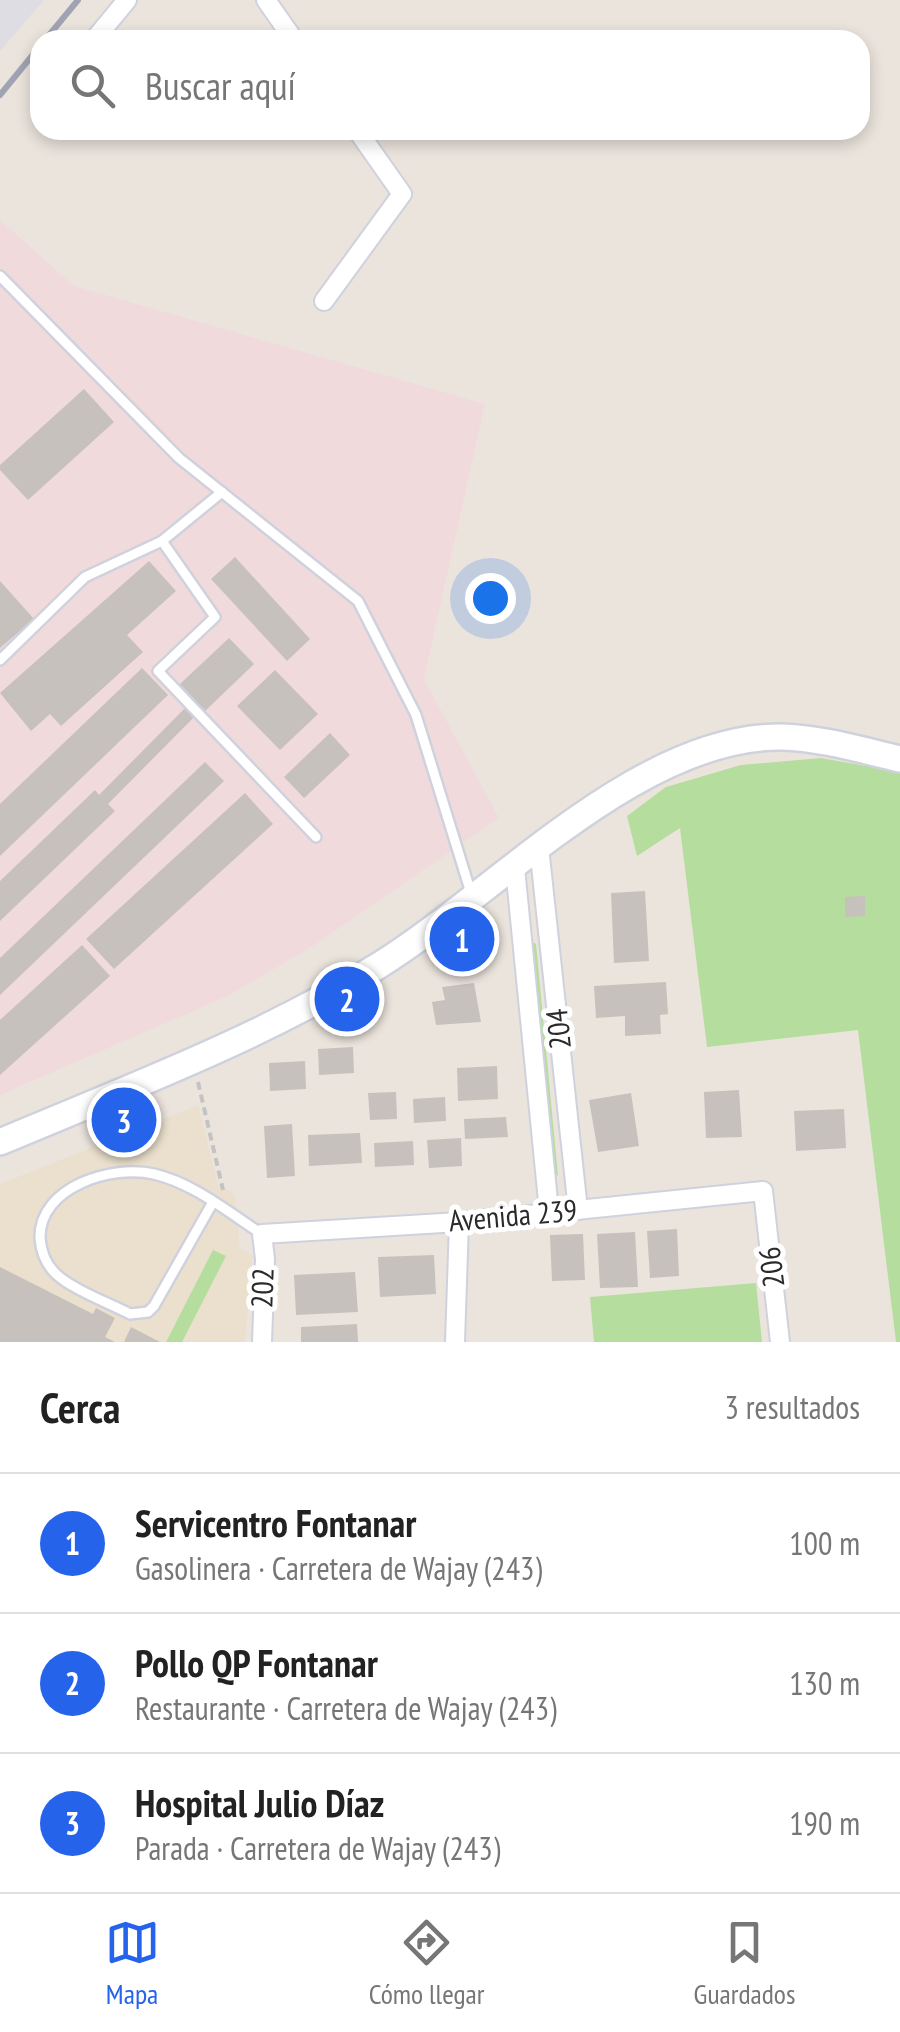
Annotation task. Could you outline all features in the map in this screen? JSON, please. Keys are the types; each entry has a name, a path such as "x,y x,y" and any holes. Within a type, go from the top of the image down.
{"main road":[{"path":"0,1142 194,1062 376,967 473,901 539,847 655,771 695,752 734,741 781,737 828,742 900,759"}],"street":[{"path":"102,30 127,0"},
{"path":"266,0 287,30"},
{"path":"324,301 402,194 364,140"},
{"name":"204","path":"539,847 578,1210"},
{"name":"204","path":"515,868 548,1212"},
{"name":"Avenida 239","path":"262,1234 459,1222 763,1191"},
{"name":"206","path":"763,1191 780,1342"},
{"path":"456,1342 459,1222"},
{"name":"202","path":"262,1234 262,1342"}],"lane":[{"path":"0,276 179,458 358,601 416,715 473,901"},
{"path":"0,660 85,577 162,541 222,492"},
{"path":"162,541 214,617 158,671 316,837"},
{"path":"214,1202 154,1306 137,1315 55,1273 40,1244 46,1212 56,1198 70,1188 131,1172 152,1174 196,1191 214,1202 262,1234"}],"path":[{"path":"194,1062 222,1181 224,1209"}],"shaded area":[{"path":"0,0 44,0 0,51"},
{"path":"0,220 74,286 485,404 424,679 499,818 313,946 228,996 0,1095"},
{"path":"198,1105 218,1185 234,1194 240,1248 253,1256 245,1342 0,1342 0,1184"}],"green space":[{"path":"821,758 900,772 900,1342 896,1342 858,1030 707,1047 680,828 637,856 627,816 666,787 741,765"},
{"path":"530,944 536,944 558,1176"},
{"path":"213,1250 226,1256 182,1342 166,1342"},
{"path":"756,1283 762,1342 594,1342 590,1297"}],"building":[{"path":"84,389 114,422 28,500 0,470 0,465"},
{"path":"235,557 310,639 287,661 211,579"},
{"path":"149,561 176,591 127,635 143,652 61,726 50,714 31,731 0,693"},
{"path":"0,581 34,619 0,648"},
{"path":"229,638 254,664 205,711 203,708 108,804 115,811 0,921 0,881 95,790 99,795 194,699 180,684"},
{"path":"142,668 168,695 0,856 0,804"},
{"path":"275,670 318,714 280,750 237,706"},
{"path":"330,733 350,755 304,798 284,777"},
{"path":"205,762 224,781 0,995 0,958"},
{"path":"245,793 273,824 114,969 86,939"},
{"path":"645,891 649,961 614,963 611,893"},
{"path":"865,896 865,916 845,917 845,897"},
{"path":"82,945 110,976 0,1075 0,1020"},
{"path":"666,982 668,1014 660,1015 661,1034 625,1036 625,1016 596,1018 594,986"},
{"path":"474,983 481,1022 436,1025 432,1002 445,1000 442,987"},
{"path":"353,1047 354,1073 319,1075 318,1049"},
{"path":"305,1061 306,1089 270,1091 269,1063"},
{"path":"497,1066 498,1099 458,1101 457,1068"},
{"path":"739,1090 742,1137 706,1138 704,1092"},
{"path":"396,1092 397,1119 370,1120 368,1093"},
{"path":"631,1093 639,1146 598,1152 589,1100"},
{"path":"445,1097 446,1121 414,1123 413,1099"},
{"path":"844,1109 846,1148 796,1151 794,1111"},
{"path":"506,1117 508,1137 465,1139 464,1119"},
{"path":"292,1124 295,1176 267,1178 264,1126"},
{"path":"360,1133 362,1163 309,1166 308,1135"},
{"path":"461,1138 462,1166 429,1168 427,1140"},
{"path":"413,1141 414,1165 375,1167 374,1143"},
{"path":"677,1229 679,1276 650,1278 647,1231"},
{"path":"635,1232 638,1287 600,1288 597,1234"},
{"path":"583,1234 585,1280 552,1281 550,1235"},
{"path":"434,1255 436,1294 380,1297 378,1257"},
{"path":"0,1267 93,1314 96,1308 115,1318 105,1337 115,1342 0,1342"},
{"path":"355,1272 358,1312 296,1315 294,1275"},
{"path":"357,1324 358,1342 301,1342 301,1327"},
{"path":"131,1327 160,1342 124,1342"}],"railway":[{"path":"53,30 78,0"},
{"path":"0,95 30,58"}],"place":[{"name":"Servicentro Fontanar","path":"462,939"},
{"name":"Pollo QP Fontanar","path":"347,999"},
{"name":"Hospital Julio Díaz","path":"124,1120"}]}
